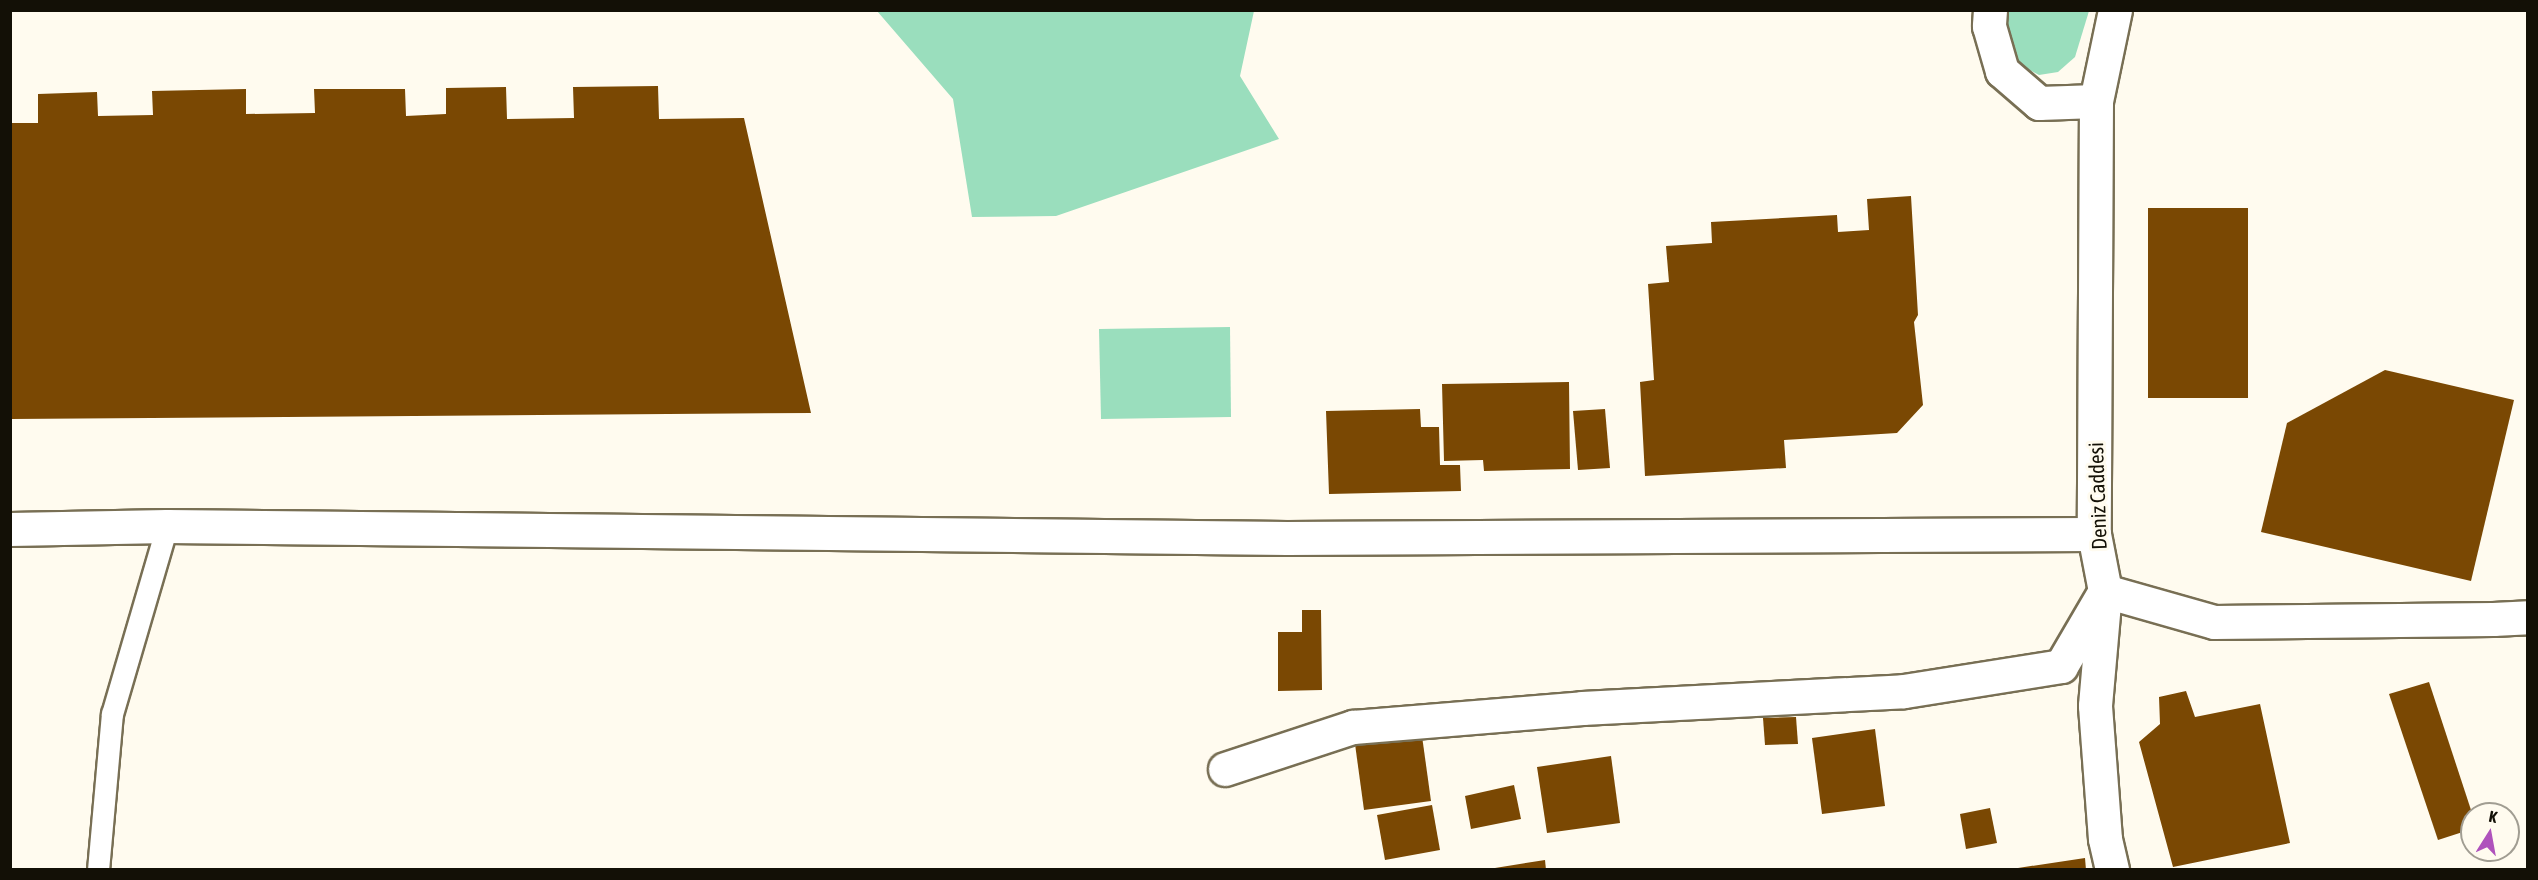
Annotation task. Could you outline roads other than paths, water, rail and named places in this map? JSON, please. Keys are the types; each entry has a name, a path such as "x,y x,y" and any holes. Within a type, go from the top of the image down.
{"street":[{"path":"1990,10 1989,26 2002,71 2039,103 2096,101"},
{"name":"Deniz Caddesi","path":"2112,870 2105,839 2095,706 2105,591 2094,534 2096,101 2115,10"},
{"path":"10,529 167,526 1287,538 2094,534"},
{"path":"1225,769 1353,727 1582,708 1905,691 2061,666 2105,591 2214,622 2493,620 2528,617"}],"lane":[{"path":"98,870 112,714 167,526"}]}
